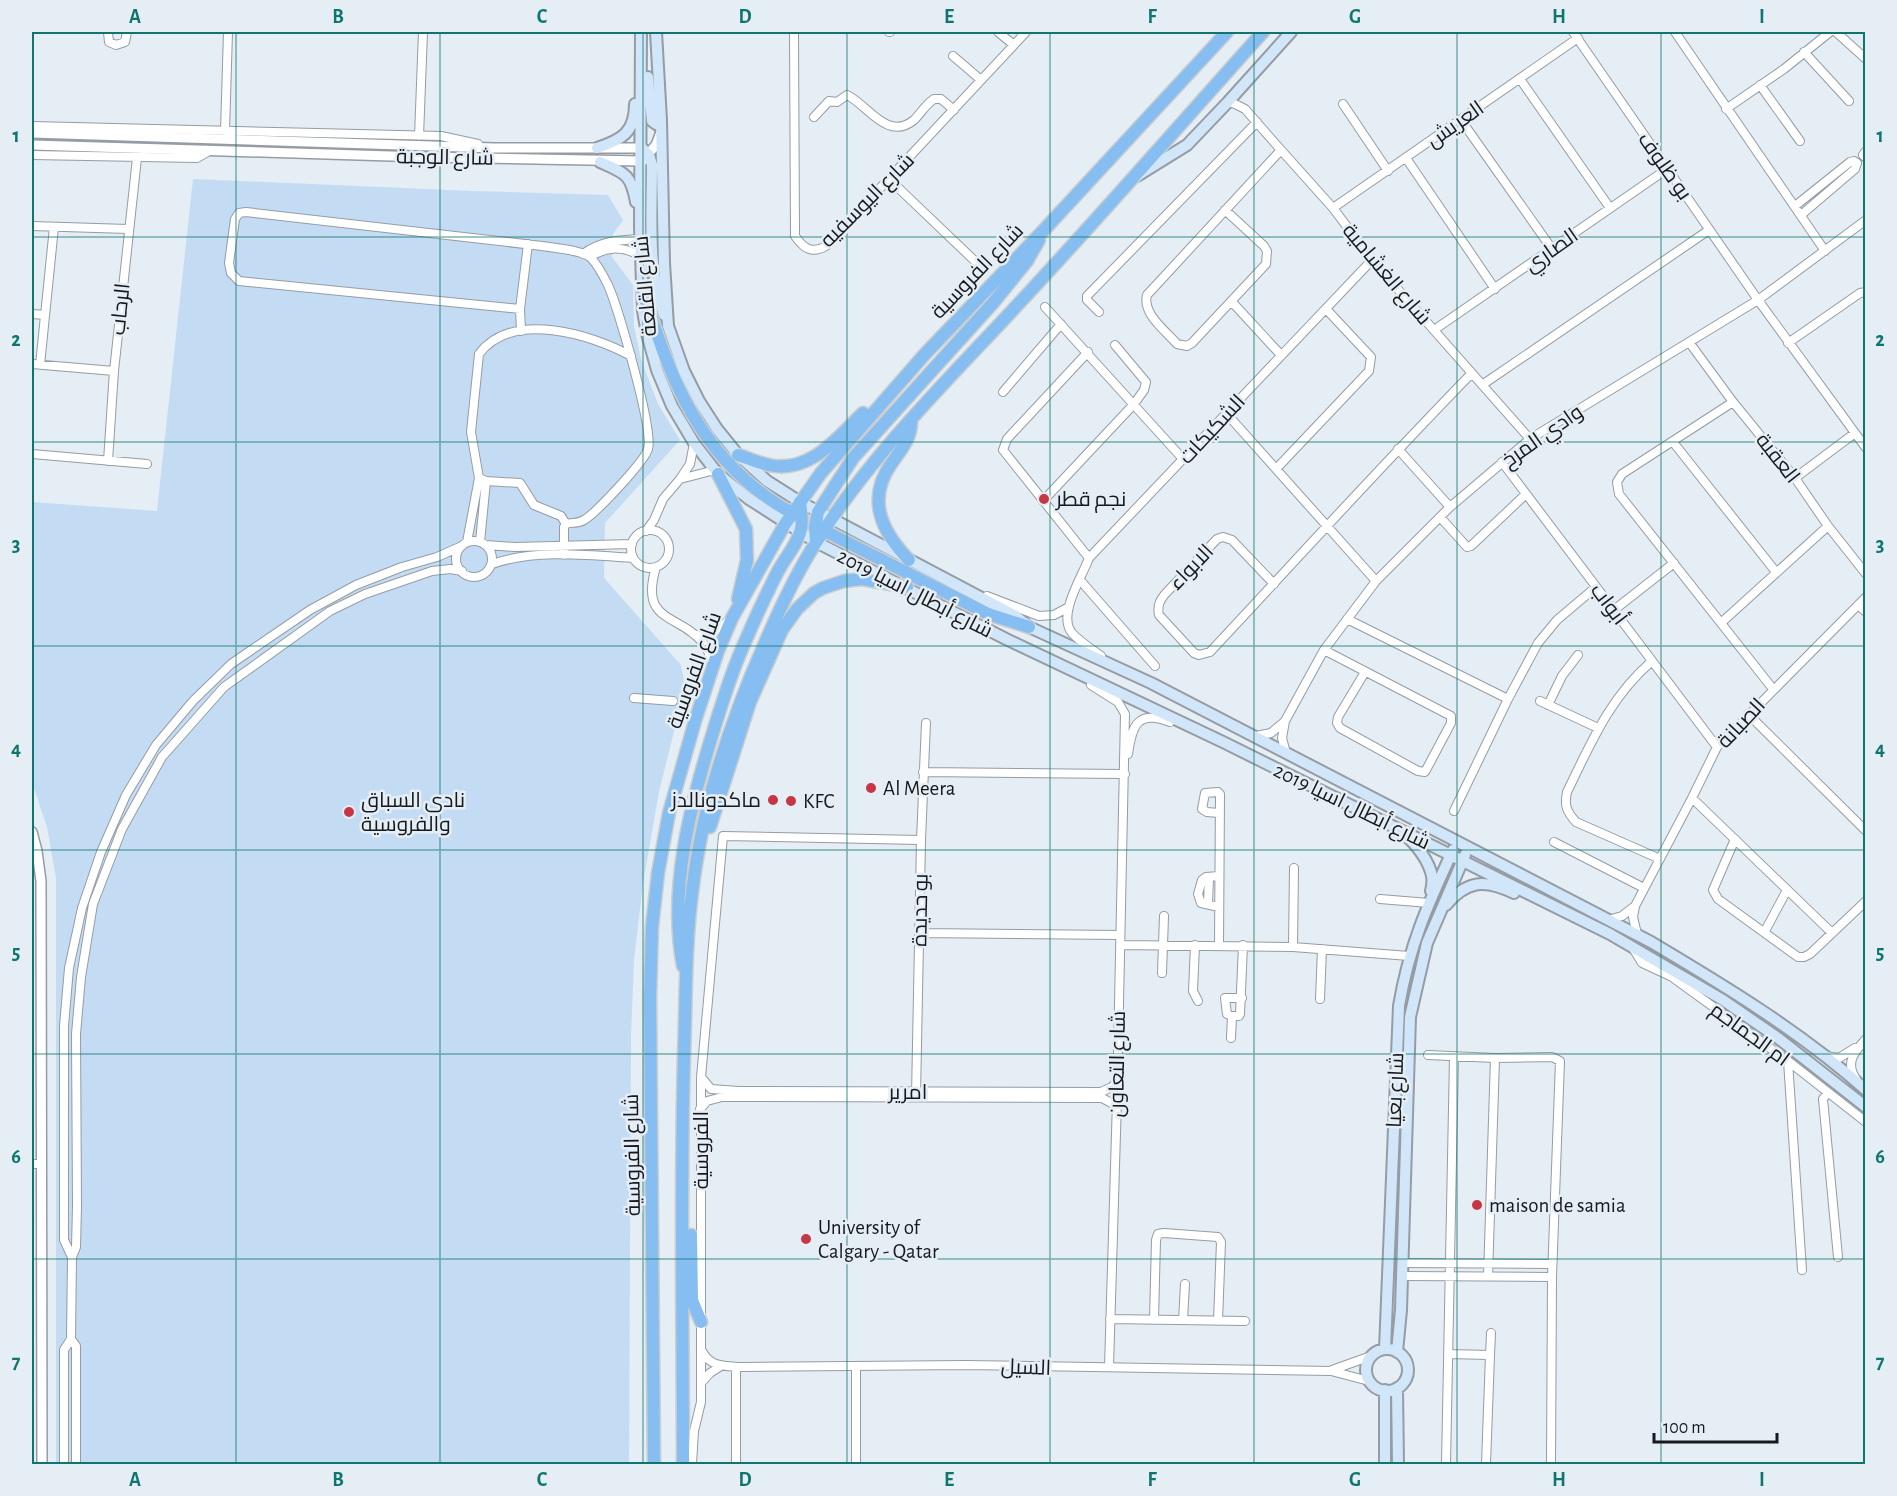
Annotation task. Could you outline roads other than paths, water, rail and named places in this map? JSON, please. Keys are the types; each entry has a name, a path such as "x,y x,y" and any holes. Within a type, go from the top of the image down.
{"highway":[{"name":"شارع الفروسية","path":"683,1464 682,1114 692,893 712,788 729,732 747,682 777,616 816,542 800,502 821,473 925,354 1043,231 1227,32"},
{"name":"شارع الفروسية","path":"654,1464 650,997 652,927 658,873 669,813 694,721 734,615 785,524 832,518 911,422 1263,32"},
{"path":"687,988 679,944 680,885 686,843 702,768 743,645 778,572 853,458 993,303 1028,261 1043,231"},
{"path":"642,290 671,374 683,399 723,458 736,471 767,497 809,522 981,610 1029,627"},
{"path":"738,454 770,465 789,466 808,460 825,450 925,354"},
{"path":"909,560 897,548 883,525 879,506 882,482 909,436 911,422"},
{"path":"717,472 746,529 747,560 734,615"},
{"path":"699,848 714,818 750,702 782,630 796,609 814,593 844,581 862,579 907,587"},
{"path":"682,1114 690,1170 692,1300 701,1322"}],"main road":[{"path":"641,32 651,119 656,124 662,125"},
{"path":"597,148 620,140 630,128 635,115 641,32"},
{"name":"شارع القلعة","path":"641,32 644,155 640,227 642,290 647,334 657,370 672,406 694,443 717,472 749,499 785,524 809,522"},
{"name":"شارع الفروسية","path":"1131,179 1187,145 1291,32"},
{"name":"شارع القلعة","path":"657,33 668,326 684,371 717,429 738,454 767,481 800,502 816,542"},
{"path":"644,155 652,165 653,261 660,306 668,326"},
{"path":"600,162 629,177 633,186 640,227"},
{"name":"شارع أبطال اسيا 2019","path":"832,518 1016,616 1029,627 1108,662 1637,934 1720,983 1825,1056 1862,1086"},
{"name":"شارع أبطال اسيا 2019","path":"816,542 1006,639 1223,742 1610,934 1732,1006 1778,1038 1866,1107"},
{"path":"1395,827 1417,847 1426,863 1432,876 1430,900"},
{"name":"شارع بعيا","path":"1391,1351 1398,1018 1409,956 1430,900 1457,842"},
{"name":"شارع بعيا","path":"1391,1351 1403,1276 1410,1017 1422,961 1437,916 1468,848"},
{"path":"1437,916 1459,891 1474,885 1491,885 1509,891 1589,930 1610,934"},
{"path":"1391,1351 1405,1361 1407,1367 1405,1379 1397,1388 1378,1389 1369,1381 1366,1368 1371,1356 1391,1351"},
{"path":"1397,1388 1398,1464"},
{"path":"1385,1390 1385,1464"}],"street":[{"path":"108,32 109,42 116,45 125,42 127,32"},
{"path":"225,131 228,32"},
{"path":"419,136 423,32"},
{"name":"شارع اليوسفيه","path":"794,32 795,236 801,245 811,251 826,246 1026,32"},
{"path":"998,32 1014,45"},
{"path":"1675,32 1825,251"},
{"path":"1726,109 1830,32"},
{"path":"1836,32 1866,59"},
{"name":"العريش","path":"1333,208 1520,79 1575,35"},
{"name":"بو ظلوف","path":"1575,35 1788,343 1866,448"},
{"path":"1804,52 1849,101"},
{"path":"953,56 981,80"},
{"path":"1520,79 1610,208"},
{"path":"1760,85 1800,141"},
{"name":"شارع الغشامية","path":"1239,90 1245,109"},
{"path":"814,117 829,101 838,102 847,95 876,119 888,124 908,123 934,99 941,99 954,111"},
{"name":"شارع الغشامية","path":"1228,102 1245,109 1257,122 1333,208 1372,260 1530,439"},
{"path":"1343,104 1388,171"},
{"path":"1461,120 1552,249"},
{"path":"1099,312 1087,300 1087,296 1257,122"},
{"path":"644,155 656,145 662,125"},
{"name":"شارع الوجبة","path":"32,126 441,136 494,148"},
{"name":"شارع الوجبة","path":"32,133 494,148 597,148 644,155"},
{"name":"شارع الوجبة","path":"32,145 600,162 644,155"},
{"name":"شارع الوجبة","path":"32,154 197,158 211,150"},
{"path":"1225,210 1264,246 1267,251 1266,264 1192,343 1187,346 1177,344 1151,315 1146,306 1147,295 1225,210 1281,150"},
{"path":"1866,151 1863,155 1866,158"},
{"name":"الرحاب","path":"108,461 114,371 137,158"},
{"path":"1406,158 1494,289"},
{"path":"1795,206 1852,161 1856,162 1857,168 1801,215"},
{"name":"الصاري","path":"1434,330 1667,169"},
{"path":"1836,173 1842,181"},
{"path":"889,179 978,264"},
{"path":"1818,188 1824,196"},
{"path":"520,309 239,281 231,273 229,263 235,219 239,213 246,212 528,244 587,255 614,248 628,250 641,256"},
{"name":"وادي المرخ","path":"1285,722 1324,650 1376,580 1450,507 1502,462 1530,439 1758,300 1866,220"},
{"path":"32,226 128,229"},
{"path":"54,226 45,315 36,365 114,371"},
{"path":"1482,385 1709,230"},
{"path":"587,255 597,245 614,240 641,239"},
{"path":"521,331 520,309 528,244"},
{"path":"566,524 579,523 594,513 648,452 649,439 646,421 631,356 608,284 587,255"},
{"name":"الشكيكات","path":"1067,608 1089,558 1281,355 1327,310 1372,260"},
{"path":"1788,343 1860,293 1866,292"},
{"path":"1232,302 1281,355"},
{"path":"1045,307 1183,459"},
{"path":"1276,469 1369,371 1371,357 1327,310"},
{"path":"32,314 45,315"},
{"path":"1003,392 1061,324"},
{"path":"64,1464 64,1350 71,1339 72,1257 75,1247 77,1184 76,1034 81,977 93,904 122,829 162,757 219,692 284,643 330,611 356,598 432,571 450,569 475,576 488,570 492,564 490,550 483,543 483,479 471,432 479,354 486,345 500,336 521,331 558,330 586,336 631,356"},
{"name":"العقبة","path":"1689,342 1866,574"},
{"path":"1043,501 1134,404 1144,390 1146,382 1115,345"},
{"path":"1088,352 1007,439 1003,450 1089,558"},
{"name":"الابواء","path":"1274,584 1232,540 1222,537 1217,539 1160,600 1159,615 1194,653 1199,656 1210,652 1274,584 1328,526 1398,449 1472,373"},
{"path":"1733,402 1622,474 1617,482 1619,494 1773,689"},
{"path":"1226,413 1376,580"},
{"path":"1795,478 1855,433"},
{"path":"1673,442 1776,572"},
{"path":"633,558 632,544 635,538 646,531 663,499 690,464 694,443"},
{"path":"1398,449 1450,507"},
{"path":"32,454 147,464"},
{"name":"أبواب","path":"1502,462 1717,747"},
{"path":"680,479 717,472"},
{"path":"483,479 520,483 534,505 561,516 566,524 564,555"},
{"path":"462,571 456,558 465,544 483,479"},
{"path":"1440,517 1467,547 1471,546 1526,494"},
{"path":"644,567 656,567 666,559 668,552 666,540 657,520 657,513"},
{"path":"1722,622 1828,526"},
{"path":"646,531 662,535"},
{"path":"72,1257 64,1240 64,1026 69,968 82,908 106,842 126,795 156,745 193,701 231,664 310,610 356,585 402,567 437,557 465,544 483,543 515,547 632,544"},
{"path":"492,564 523,556 633,558 644,567 652,588 653,598 661,613 695,635 709,652 713,666"},
{"path":"1614,610 1674,563"},
{"path":"652,588 656,567"},
{"path":"1080,580 1155,666"},
{"path":"953,582 1039,616 1054,615 1067,608 1068,625 1072,632 1108,662"},
{"path":"1454,811 1508,699 1545,633 1573,605 1596,587"},
{"name":"الصبانة","path":"1635,906 1717,747 1866,597"},
{"path":"1858,605 1866,612"},
{"path":"695,635 716,632 734,615"},
{"path":"1347,619 1508,699"},
{"name":"شارع التعاون","path":"1006,639 1042,661 1095,686 1119,702 1125,714 1117,1106 1108,1367"},
{"path":"1324,650 1451,716 1451,723 1425,772 1418,771 1340,728 1337,723 1338,717 1365,672"},
{"path":"1548,705 1562,676 1578,655"},
{"path":"1652,661 1621,693 1604,717 1568,792 1565,806 1576,822 1660,859"},
{"path":"211,683 219,692"},
{"path":"634,698 673,701"},
{"path":"1540,701 1598,728"},
{"path":"1748,714 1866,831"},
{"name":"شارع التعاون","path":"1125,761 1132,730 1141,719 1149,717 1161,718 1223,742"},
{"path":"1252,736 1271,733 1285,722"},
{"path":"1285,722 1282,738 1287,755"},
{"name":"بو حديدة","path":"916,1095 921,840 926,723"},
{"path":"923,772 1125,774"},
{"path":"1692,798 1832,933"},
{"path":"1219,813 1219,945"},
{"path":"32,832 40,873 36,969 36,1164 42,1464"},
{"name":"الفروسية","path":"692,1464 694,1431 701,1402 701,1077 723,836 921,840"},
{"path":"1735,839 1713,890 1718,899 1798,957 1810,954 1866,901"},
{"path":"106,842 116,847"},
{"path":"1554,842 1644,888"},
{"path":"1293,947 1294,868"},
{"path":"93,876 102,880"},
{"path":"1219,876 1209,877 1208,904 1219,907"},
{"path":"1765,931 1787,890"},
{"path":"1380,899 1430,900"},
{"path":"1608,920 1622,916 1635,906"},
{"path":"1635,906 1633,917 1637,934"},
{"path":"1162,973 1164,916"},
{"path":"920,933 1120,935"},
{"path":"1120,945 1243,945 1409,956"},
{"path":"1195,945 1193,991 1198,1001"},
{"path":"1242,998 1225,998 1227,1014 1240,1015 1242,998 1243,945"},
{"path":"1320,999 1322,949"},
{"name":"ام الجماجم","path":"1634,950 1642,963 1672,977 1788,1061 1866,1122"},
{"path":"1231,1038 1232,1016"},
{"path":"1825,1056 1839,1058 1866,1039"},
{"path":"1859,1046 1850,1063 1852,1072 1862,1086"},
{"path":"1428,1055 1495,1058 1552,1057 1560,1061 1552,1264 1551,1464"},
{"path":"1446,1464 1455,1057"},
{"path":"1488,1276 1495,1058"},
{"path":"1788,1061 1802,1270"},
{"name":"امرير","path":"701,1077 708,1087 715,1090 1102,1098 1117,1106"},
{"name":"امرير","path":"700,1109 708,1101 722,1097 1101,1092 1112,1087 1117,1081"},
{"path":"1828,1092 1823,1099 1838,1257"},
{"path":"64,1185 77,1184"},
{"path":"1154,1320 1156,1240 1158,1234 1164,1233 1218,1237 1221,1242 1218,1321"},
{"path":"1403,1263 1552,1264"},
{"path":"1428,1276 1429,1263"},
{"path":"1403,1276 1552,1277"},
{"path":"1183,1320 1185,1284"},
{"path":"1110,1319 1245,1321"},
{"path":"1486,1464 1491,1333"},
{"path":"71,1339 76,1346 76,1464"},
{"path":"701,1350 709,1360 721,1366"},
{"path":"1448,1354 1490,1355"},
{"name":"السيل","path":"1331,1371 1371,1356"},
{"path":"701,1383 721,1366"},
{"name":"السيل","path":"721,1366 1108,1367 1331,1371 1369,1381"},
{"path":"856,1366 856,1464"},
{"path":"736,1367 736,1464"},
{"path":"32,1433 42,1432"}],"place":[{"name":"نجم قطر","path":"1044,499"},
{"name":"Al Meera","path":"871,788"},
{"name":"ماكدونالدز","path":"773,800"},
{"name":"KFC","path":"791,801"},
{"name":"نادي السباق والفروسية","path":"349,812"},
{"name":"maison de samia","path":"1477,1205"},
{"name":"University of Calgary - Qatar","path":"806,1239"}]}
